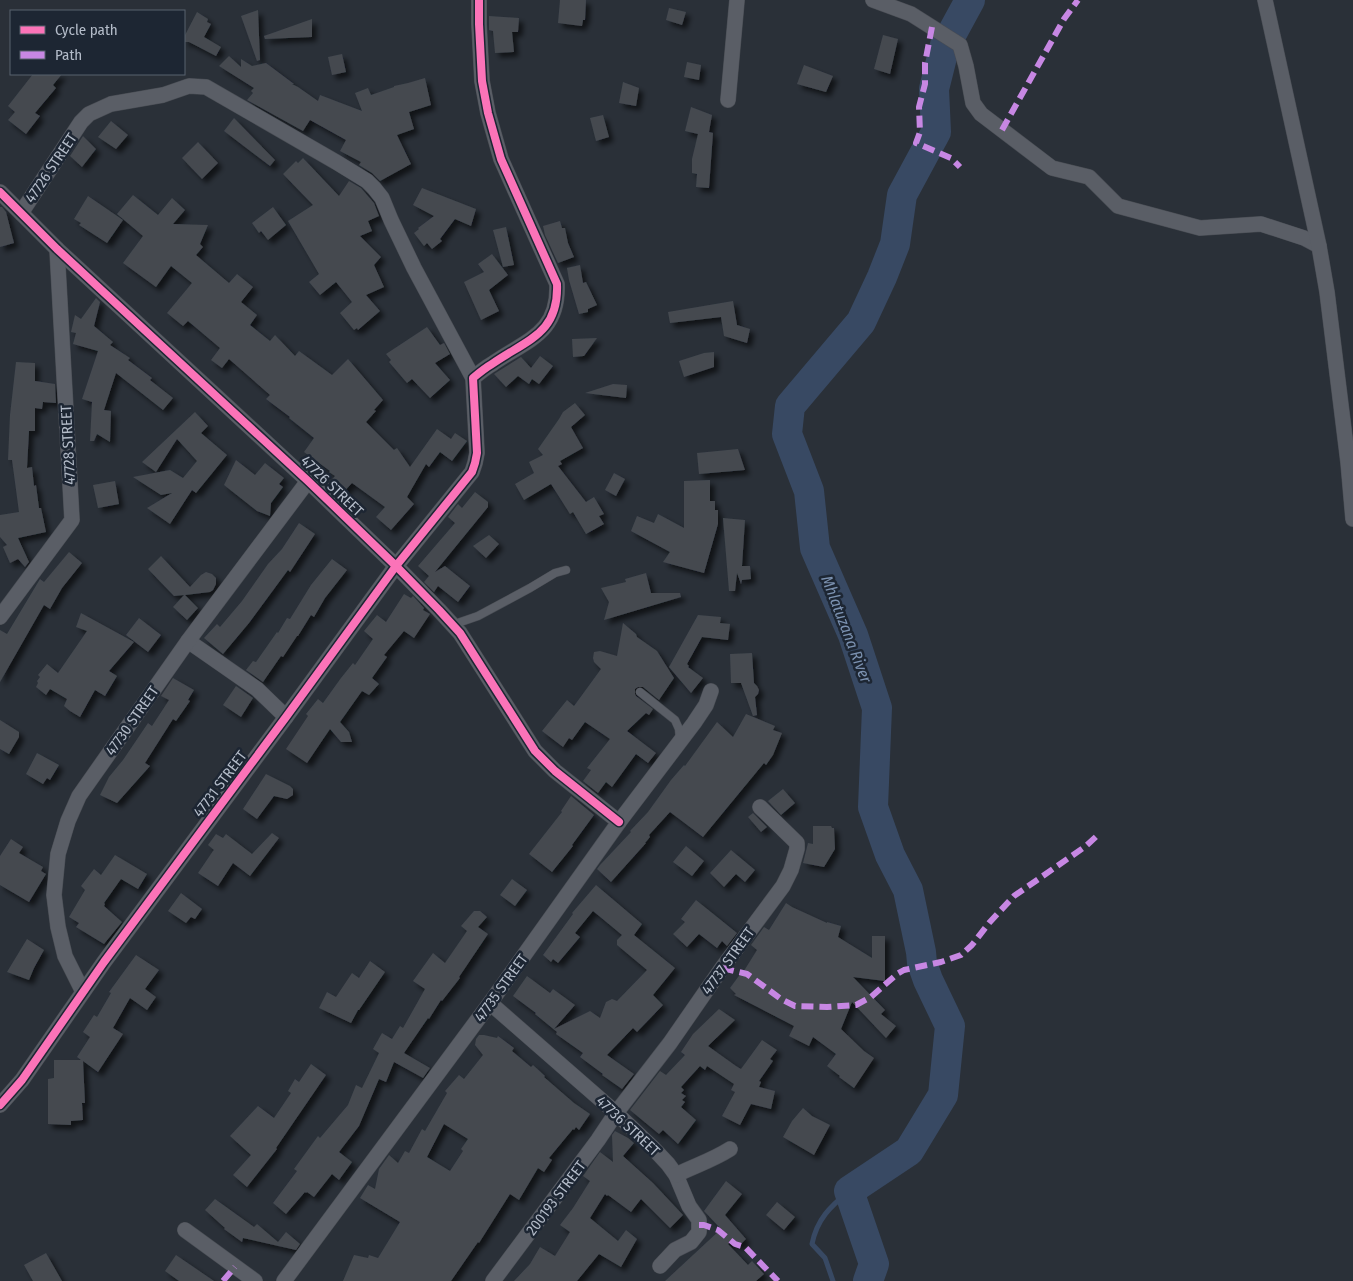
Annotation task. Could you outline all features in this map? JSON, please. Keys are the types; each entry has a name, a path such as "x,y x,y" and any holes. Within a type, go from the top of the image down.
{"street":[{"path":"473,378 491,364 529,342 545,328 551,318 558,295 557,284 501,159 488,113 482,82 479,0"},
{"path":"728,100 737,0"},
{"path":"874,0 910,14 960,45 973,103 981,114 1052,168 1089,177 1118,206 1200,228 1261,224 1304,238 1319,246"},
{"path":"1265,0 1319,246 1328,302 1353,518"},
{"name":"47726 STREET","path":"21,213 82,122 90,114 111,104 164,95 189,86 206,87 336,162 374,188 382,198 414,268 473,378"},
{"name":"47726 STREET","path":"0,192 57,249 308,481 396,566 460,633 535,751 555,771 619,822"},
{"name":"47728 STREET","path":"0,617 72,520 57,249"},
{"name":"47731 STREET","path":"0,1105 22,1080 83,992 396,566 472,472 477,453 473,378"},
{"name":"47730 STREET","path":"83,992 64,956 54,895 58,854 68,821 79,796 188,641 308,481"},
{"path":"188,641 257,689 286,717"},
{"name":"47735 STREET","path":"284,1281 490,1003 619,822 694,723 706,705 711,691"},
{"name":"47737 STREET","path":"616,1113 670,1043 782,886 791,870 797,843 760,807"},
{"name":"47736 STREET","path":"490,1003 616,1113 653,1148 676,1175 689,1206 699,1220 699,1232 691,1242 675,1250 660,1266"},
{"name":"200193 STREET","path":"493,1281 616,1113"},
{"path":"676,1175 719,1156 730,1149"},
{"path":"185,1230 255,1281"}],"lane":[{"path":"452,625 478,616 555,573 566,570"},
{"path":"640,692 675,720 679,729 680,741"}],"building":[{"path":"560,0 586,0 585,20 583,20 582,26 558,23"},
{"path":"669,8 686,12 682,25 666,20"},
{"path":"258,10 260,60 257,61 241,16"},
{"path":"197,12 208,19 207,22 211,24 204,37 221,47 216,56 189,42 185,42 185,35"},
{"path":"489,16 519,18 518,32 512,32 514,52 495,53 493,31 489,30"},
{"path":"312,19 312,37 265,39 264,36"},
{"path":"883,35 898,39 890,74 874,69"},
{"path":"342,54 346,72 332,75 328,57"},
{"path":"229,56 241,67 241,59 252,66 266,63 294,84 292,84 318,101 320,95 362,111 355,93 368,88 371,95 394,86 425,78 431,105 409,112 414,129 397,135 411,164 380,181 372,173 359,165 361,162 340,151 346,140 310,120 303,131 247,100 253,93 251,91 254,88 219,66"},
{"path":"687,62 701,65 699,80 684,77"},
{"path":"804,65 833,76 826,92 797,84"},
{"path":"32,75 61,75 53,85 56,88 35,113 40,116 26,134 8,120 15,112 8,106"},
{"path":"623,82 639,88 636,106 619,103"},
{"path":"691,107 712,115 709,132 713,133 709,188 696,187 697,174 692,173 692,159 698,134 685,131"},
{"path":"603,115 609,137 596,141 590,118"},
{"path":"234,118 275,160 270,166 224,131"},
{"path":"111,121 128,135 116,149 98,137"},
{"path":"83,136 96,149 82,167 70,156"},
{"path":"198,142 218,163 202,179 182,158"},
{"path":"303,158 339,196 349,181 361,188 374,203 379,216 368,221 372,231 360,236 381,257 374,265 384,287 366,295 380,311 358,330 357,328 354,330 340,313 352,302 336,282 320,295 309,282 319,274 288,221 313,205 283,174 296,161 298,163"},
{"path":"422,188 476,209 471,226 455,219 440,239 442,241 432,249 427,243 424,246 414,233 434,216 413,205"},
{"path":"133,195 158,215 172,198 185,210 173,224 208,225 200,244 203,247 196,255 229,283 237,274 253,287 241,302 257,315 250,325 270,341 275,335 295,356 299,351 332,375 348,359 383,400 366,422 394,450 397,448 410,467 437,429 451,439 455,433 467,441 452,461 440,452 429,467 426,464 407,497 414,504 391,530 376,517 385,507 352,483 339,497 327,485 335,476 304,452 314,438 266,399 270,395 229,359 222,368 211,360 220,348 188,321 183,326 167,313 192,283 171,266 156,287 123,263 143,236 117,214"},
{"path":"88,196 123,220 107,243 79,225 81,223 74,219"},
{"path":"0,207 6,212 14,243 0,247"},
{"path":"273,207 286,225 268,240 261,231 259,233 252,223"},
{"path":"560,221 562,228 565,228 568,243 574,257 558,263 545,235 543,226"},
{"path":"506,227 514,265 503,267 493,230"},
{"path":"492,254 508,275 489,290 499,311 481,320 464,282 484,272 478,264"},
{"path":"580,265 583,283 586,282 597,305 588,309 588,312 579,314 567,268"},
{"path":"96,298 100,302 94,326 113,342 110,345 130,358 128,360 152,378 150,380 173,398 163,410 116,373 104,410 111,411 110,442 97,434 94,441 90,441 92,402 82,399 98,351 73,344 76,333 71,332 75,315 81,319"},
{"path":"733,301 737,325 750,329 747,343 724,336 721,317 670,323 668,312"},
{"path":"427,327 440,345 444,343 450,354 435,363 450,380 430,398 412,379 407,383 389,362 391,360 386,354"},
{"path":"597,338 584,356 573,357 572,339"},
{"path":"714,352 714,367 684,377 679,361 704,353"},
{"path":"540,356 553,366 539,384 532,379 529,384 518,376 506,387 494,374 521,357 531,368"},
{"path":"16,362 35,363 35,381 55,384 56,403 43,402 42,409 35,408 35,431 29,431 27,468 32,467 34,486 36,485 39,508 41,508 46,532 18,538 29,562 25,567 18,559 10,563 3,547 7,545 0,537 0,515 19,512 12,460 8,460 10,415"},
{"path":"613,384 627,385 626,398 585,393"},
{"path":"575,403 585,415 571,427 583,448 560,461 562,464 558,466 586,502 594,497 604,514 599,516 604,524 586,534 573,512 570,514 551,484 524,500 515,484 534,473 529,462 543,455 538,449 563,412"},
{"path":"195,412 208,426 201,433 227,455 196,493 192,490 170,524 147,508 172,493 161,495 133,477 170,470 183,478 197,461 177,439 156,472 142,462"},
{"path":"738,449 745,470 699,474 697,453"},
{"path":"236,460 255,475 265,463 284,478 279,484 283,487 271,503 270,516 257,511 224,485"},
{"path":"614,473 625,479 616,496 605,490"},
{"path":"710,480 710,501 715,501 715,510 718,510 718,524 704,573 663,562 670,552 631,531 637,516 654,523 658,514 684,528 684,481"},
{"path":"115,481 119,504 98,508 93,485"},
{"path":"475,492 488,502 488,507 435,572 445,566 470,586 458,602 438,586 434,592 424,582 429,576 418,566 455,523 448,517 458,504 462,508"},
{"path":"723,518 745,520 742,566 750,566 751,579 742,580 741,584 737,573 735,591 729,591"},
{"path":"299,523 315,534 290,572 288,570 249,623 223,654 204,638 217,624 220,627 242,601 268,564 282,549"},
{"path":"489,535 499,544 486,558 473,546"},
{"path":"69,552 82,563 62,588 50,609 44,605 0,682 0,630 7,634 40,579 44,582"},
{"path":"161,556 190,587 206,572 216,578 216,584 210,592 185,595 198,608 187,620 173,607 184,595 174,596 148,569"},
{"path":"332,559 347,570 325,598 314,617 311,615 283,657 281,656 263,682 246,670 253,661 256,662 287,618 290,619 311,585"},
{"path":"646,573 651,593 680,593 681,597 604,620 609,602 601,588 626,582 625,579"},
{"path":"404,594 411,598 413,596 424,608 423,610 430,614 414,638 404,631 384,655 387,657 372,678 379,684 369,695 362,691 340,722 349,732 352,742 341,742 330,729 307,763 286,749 308,716 306,714 318,699 323,703 353,663 355,665 373,639 364,631 377,615 386,622"},
{"path":"81,613 134,642 109,671 117,676 105,696 95,690 80,717 64,706 67,699 50,689 46,695 36,687 40,677 38,675 47,664 58,673 87,631 76,627"},
{"path":"698,615 721,617 720,623 730,624 728,640 702,637 687,664 688,667 703,678 691,693 669,667"},
{"path":"139,618 161,635 148,652 126,635"},
{"path":"623,623 637,637 657,651 674,678 659,700 643,687 635,689 636,696 653,709 649,715 646,713 627,731 656,753 648,763 636,754 612,787 606,782 598,793 583,781 591,770 587,768 610,739 585,722 572,740 569,738 563,747 542,731 567,700 574,706 601,669 594,662 594,652 600,651 617,656"},
{"path":"752,653 754,683 759,690 755,697 757,715 753,716 741,683 731,683 730,654"},
{"path":"173,678 194,690 188,700 190,701 176,721 173,719 145,763 150,766 117,803 100,795 109,777 148,723 152,726 169,700 161,696"},
{"path":"236,686 253,698 241,717 223,705"},
{"path":"746,714 775,726 773,730 782,733 773,755 766,765 764,763 703,837 670,812 649,835 650,837 646,843 611,882 597,869 600,865 648,812 717,722 733,737"},
{"path":"0,720 19,732 19,737 9,754 0,749"},
{"path":"37,753 59,765 50,780 47,778 43,784 26,774"},
{"path":"266,774 290,786 293,789 293,795 287,799 274,796 257,819 243,809"},
{"path":"783,789 795,803 781,815 768,801"},
{"path":"571,796 594,815 552,872 529,854 562,812"},
{"path":"753,813 767,827 761,832 748,817"},
{"path":"813,826 831,826 834,828 835,849 824,867 803,863 808,843 813,844"},
{"path":"272,833 279,838 250,876 233,863 218,886 198,873 214,850 208,845 216,834 223,838 226,834 252,854"},
{"path":"11,839 23,847 19,853 43,867 41,871 46,874 29,902 0,885 0,856"},
{"path":"686,846 704,861 692,876 673,862"},
{"path":"731,850 755,870 745,882 736,874 724,887 710,873"},
{"path":"115,855 147,874 138,889 121,879 104,903 104,906 122,922 104,944 76,927 79,923 69,917 85,890 81,886 94,869 101,875"},
{"path":"512,879 527,890 515,906 500,895"},
{"path":"596,885 642,924 634,935 675,968 653,995 663,1005 637,1032 633,1028 607,1055 634,1074 622,1089 580,1057 583,1053 556,1034 557,1032 536,1013 513,996 527,976 550,993 553,989 575,1005 554,1029 590,1011 600,1018 606,1002 612,999 617,1001 647,970 617,945 617,940 622,935 593,911 575,933 580,937 558,963 553,959 551,962 543,955 572,913"},
{"path":"181,893 202,909 195,919 191,917 186,923 168,911"},
{"path":"696,900 737,933 727,946 722,941 717,948 699,934 687,947 673,934 685,922 681,919"},
{"path":"786,903 827,923 841,926 838,937 872,958 872,936 885,936 885,981 853,977 885,1010 881,1014 896,1026 886,1038 852,1002 841,1029 874,1058 854,1088 827,1066 836,1054 813,1037 809,1046 789,1036 794,1026 734,995 736,994 730,988 742,974 757,950 751,945 764,927 769,930"},
{"path":"474,911 480,911 487,917 478,927 488,934 460,978 441,1000 404,1053 430,1068 423,1078 394,1062 386,1082 379,1079 359,1126 339,1152 352,1162 339,1180 332,1174 314,1197 305,1192 286,1214 273,1203 297,1171 294,1169 318,1136 320,1138 348,1105 356,1085 362,1088 379,1053 373,1049 382,1033 392,1039 400,1026 403,1028 425,989 413,981 433,953 445,963 467,931 461,926"},
{"path":"27,939 44,950 29,980 7,972"},
{"path":"136,955 159,970 145,989 156,997 147,1010 130,998 113,1028 123,1034 98,1072 83,1061 85,1103 82,1103 83,1120 71,1121 71,1125 48,1124 48,1079 54,1078 54,1060 81,1060 77,1057 90,1037 83,1032 94,1015 97,1017 111,993 109,992"},
{"path":"370,961 385,972 351,1023 319,1008 327,992 336,997 352,973 359,978"},
{"path":"719,1009 735,1020 708,1046 736,1066 741,1069 762,1040 777,1050 770,1059 773,1061 759,1081 761,1082 759,1087 775,1091 771,1109 751,1104 740,1125 722,1116 735,1092 731,1090 734,1084 707,1066 705,1070 700,1066 681,1087 684,1090 681,1093 686,1096 682,1100 685,1102 681,1107 696,1120 678,1144 663,1130 659,1134 630,1110 660,1071 666,1075 685,1055 681,1052 693,1034"},
{"path":"479,1035 497,1038 498,1036 514,1048 512,1051 531,1067 533,1065 574,1103 590,1114 579,1130 576,1127 573,1129 549,1158 552,1160 544,1172 538,1168 519,1200 510,1194 479,1243 451,1281 343,1281 354,1255 368,1258 369,1255 378,1258 400,1222 360,1198 368,1185 375,1189 379,1169 389,1155 398,1163 405,1151 409,1153 422,1129 425,1131 447,1093 445,1091 459,1075 464,1079 483,1055 475,1045","holes":["444,1124 468,1139 461,1149 463,1151 450,1171 427,1157"]},
{"path":"311,1064 326,1075 277,1149 247,1187 233,1175 251,1155 230,1136 258,1106 274,1118 291,1093 288,1091 295,1079 299,1082"},
{"path":"803,1108 812,1116 830,1125 814,1155 783,1137 792,1121"},
{"path":"615,1131 634,1143 623,1156 653,1183 683,1215 670,1228 641,1199 631,1212 605,1194 590,1218 618,1241 626,1230 637,1239 621,1267 599,1254 577,1281 514,1281 530,1264 540,1247 555,1256 570,1232 560,1225 590,1181 583,1176 600,1152 613,1162 612,1135"},
{"path":"726,1181 742,1194 725,1215 746,1239 738,1247 732,1241 728,1244 748,1265 752,1261 764,1274 756,1281 665,1281 721,1229 704,1211"},
{"path":"215,1199 254,1227 257,1224 278,1242 286,1232 300,1244 296,1250 243,1238 242,1242 224,1229 205,1210"},
{"path":"777,1202 795,1217 784,1230 766,1215"},
{"path":"46,1253 62,1281 33,1281 24,1265"},
{"path":"176,1255 214,1281 179,1281 165,1271"}],"waterway":[{"name":"Mhlatuzana River","path":"868,1281 874,1264 849,1191 909,1151 943,1095 950,1026 922,963 908,890 890,855 873,807 877,708 853,635 815,548 809,491 787,434 790,406 861,322 882,277 895,244 902,195 936,132 934,89 947,37 951,35 970,0"},
{"path":"833,1281 825,1258 812,1244 817,1227 825,1214 849,1191"}],"marked path":[{"path":"1002,130 1064,19 1078,0"},
{"path":"932,27 925,63 925,84 919,107 920,132 916,143 951,158 960,167"},
{"path":"722,968 747,974 781,999 795,1006 827,1007 856,1005 871,997 904,970 941,962 961,955 972,945 1014,896 1086,846 1099,834"},
{"path":"699,1225 718,1230 735,1244 745,1247 778,1281"},
{"path":"223,1281 235,1267"}],"cycle path":[{"path":"0,1105 22,1080 104,962 396,566 472,472 477,453 473,378 538,334 552,314 556,301 557,284 501,159 488,113 482,81 479,0"},
{"path":"0,192 57,249 308,481 396,566 460,633 535,751 555,771 619,822"}]}
